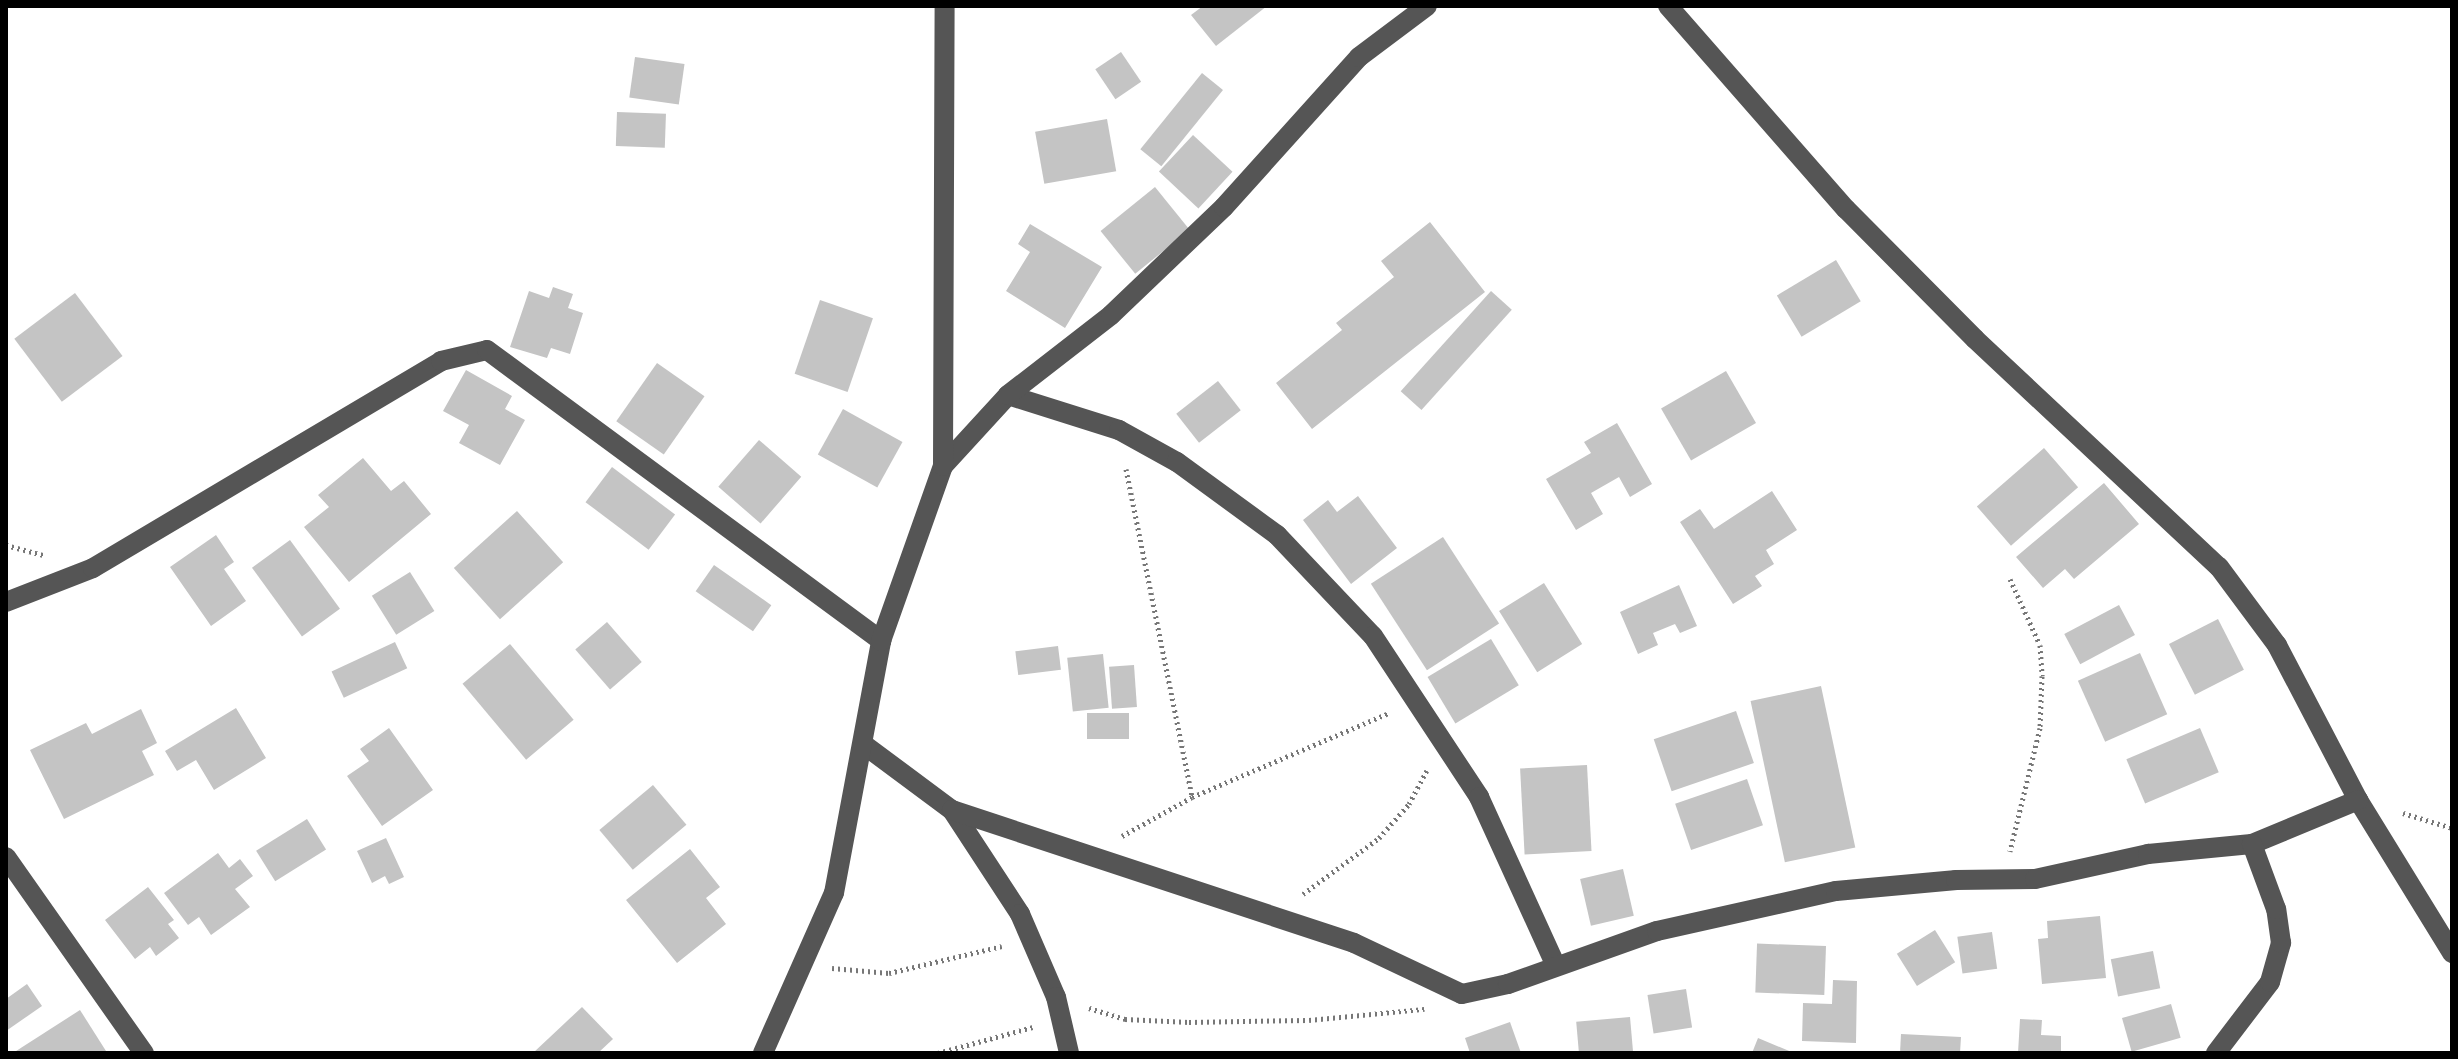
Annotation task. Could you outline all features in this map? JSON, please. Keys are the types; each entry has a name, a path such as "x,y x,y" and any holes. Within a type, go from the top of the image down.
{"street":[{"path":"763,1053 807,961 834,893 881,641 943,466 945,6"},
{"path":"943,466 1008,395 1111,315 1224,207 1359,57 1427,6"},
{"path":"1668,6 1846,209 1975,339 2219,567 2277,645 2358,800 2452,953"},
{"path":"6,602 93,568 441,361 487,350 881,641"},
{"path":"1008,395 1119,430 1177,462 1277,535 1373,636 1479,797 1555,964"},
{"path":"863,744 952,810 1090,853 1354,943 1462,994 1508,984 1555,964 1657,931 1836,891 2035,879 2148,854 2252,844 2358,800"},
{"path":"952,810 1032,940 1056,997 1069,1053"},
{"path":"2216,1053 2270,982 2281,943 2276,909 2252,844"},
{"path":"6,857 144,1053"}],"path":[{"path":"1119,430 1192,797"},
{"path":"2003,879 2040,728 2042,676 2040,645 2010,579"},
{"path":"1090,853 1192,797 1415,702"},
{"path":"1272,914 1379,838 1409,804 1441,741"},
{"path":"807,961 850,973 889,973 1032,940"},
{"path":"1056,997 1125,1019 1189,1022 1417,1011 1462,994"},
{"path":"938,1053 1000,1032 1061,1023"}],"building":[{"path":"1203,6 1267,6 1216,46 1191,15"},
{"path":"1121,52 1141,82 1115,99 1095,69"},
{"path":"635,57 685,64 679,105 629,98"},
{"path":"1202,73 1223,90 1161,166 1140,149"},
{"path":"617,112 666,114 665,148 616,146"},
{"path":"1107,119 1116,171 1044,184 1035,132"},
{"path":"1193,135 1232,172 1198,208 1159,172"},
{"path":"1155,187 1190,230 1135,274 1101,231"},
{"path":"1430,222 1485,292 1312,429 1276,383 1342,330 1336,323 1394,277 1381,261"},
{"path":"1030,224 1102,267 1065,328 1006,291 1030,252 1018,244"},
{"path":"1836,260 1861,301 1802,337 1777,296"},
{"path":"553,287 573,294 568,308 583,313 570,354 551,348 547,358 510,347 529,291 549,298"},
{"path":"1491,291 1512,310 1421,410 1401,391"},
{"path":"75,293 123,356 62,402 14,339"},
{"path":"820,300 873,318 848,392 795,374"},
{"path":"657,363 705,396 664,454 616,421"},
{"path":"466,370 512,396 505,409 525,420 500,465 459,443 469,425 443,411"},
{"path":"1726,371 1756,423 1691,460 1661,408"},
{"path":"1218,381 1241,410 1199,443 1176,414"},
{"path":"843,409 902,442 877,487 818,454"},
{"path":"1617,423 1652,484 1630,497 1619,477 1591,493 1603,514 1576,530 1546,479 1591,453 1584,442"},
{"path":"759,440 801,477 761,524 718,487"},
{"path":"2044,448 2078,487 2011,546 1977,506"},
{"path":"363,458 391,491 404,481 431,514 349,582 304,527 329,507 318,495"},
{"path":"612,467 675,515 649,550 586,502"},
{"path":"2104,483 2139,524 2074,579 2065,569 2043,588 2016,557"},
{"path":"1772,491 1797,530 1766,550 1774,564 1755,576 1762,586 1733,604 1680,522 1700,509 1714,529"},
{"path":"1358,496 1397,548 1351,584 1303,520 1328,500 1337,512"},
{"path":"517,511 563,562 500,619 454,568"},
{"path":"216,535 234,562 224,569 246,601 211,626 170,567"},
{"path":"1443,537 1499,623 1427,670 1371,584"},
{"path":"290,540 340,609 302,636 252,568"},
{"path":"714,565 771,605 753,631 696,591"},
{"path":"410,572 434,611 396,635 372,596"},
{"path":"1544,583 1582,644 1537,672 1499,611"},
{"path":"1679,585 1697,626 1680,633 1675,624 1653,633 1658,645 1638,654 1620,612"},
{"path":"2119,605 2135,635 2080,664 2064,634"},
{"path":"2218,619 2244,670 2195,695 2169,644"},
{"path":"607,622 642,662 610,690 575,650"},
{"path":"1491,639 1519,685 1455,723 1428,677"},
{"path":"395,642 407,668 344,698 332,672"},
{"path":"510,644 574,720 526,760 463,684"},
{"path":"1058,646 1061,670 1018,675 1015,651"},
{"path":"2140,653 2167,714 2105,742 2078,681"},
{"path":"1103,654 1109,708 1073,711 1067,658"},
{"path":"1134,665 1137,707 1112,709 1109,667"},
{"path":"1821,686 1855,847 1785,862 1751,701"},
{"path":"236,708 266,758 214,790 196,760 177,771 165,751"},
{"path":"141,709 157,743 142,751 154,775 64,819 30,750 86,723 92,734"},
{"path":"1736,711 1754,763 1672,791 1654,739"},
{"path":"1087,713 1129,713 1129,739 1087,739"},
{"path":"389,728 433,790 382,826 347,776 369,761 360,749"},
{"path":"2200,728 2219,772 2145,803 2126,759"},
{"path":"1587,765 1592,851 1525,854 1520,769"},
{"path":"1747,779 1763,825 1691,850 1675,804"},
{"path":"653,785 686,825 633,870 599,830"},
{"path":"307,819 326,850 275,881 256,851"},
{"path":"386,838 404,877 389,884 385,876 372,883 357,851"},
{"path":"690,849 720,887 706,898 726,924 677,963 626,900"},
{"path":"218,853 229,868 240,859 253,876 235,889 250,907 211,935 199,917 188,925 164,893"},
{"path":"1623,869 1634,916 1591,926 1580,879"},
{"path":"148,887 174,920 168,924 179,938 156,956 150,947 135,959 105,920"},
{"path":"2100,916 2106,978 2042,984 2038,939 2048,938 2047,921"},
{"path":"1935,930 1955,962 1917,986 1897,954"},
{"path":"1992,932 1997,969 1962,974 1957,937"},
{"path":"1757,944 1826,946 1824,995 1755,993"},
{"path":"2153,951 2160,988 2118,997 2111,959"},
{"path":"1833,980 1857,981 1856,1043 1802,1041 1803,1003 1832,1004"},
{"path":"27,984 42,1006 6,1031 6,999"},
{"path":"1686,989 1692,1028 1654,1034 1647,995"},
{"path":"2171,1004 2181,1038 2132,1052 2122,1018"},
{"path":"582,1007 613,1039 598,1053 533,1053"},
{"path":"80,1010 106,1051 13,1053"},
{"path":"1630,1017 1633,1052 1579,1053 1576,1022"},
{"path":"2020,1019 2042,1020 2041,1035 2061,1036 2061,1053 2018,1053"},
{"path":"1510,1022 1521,1053 1470,1053 1465,1038"},
{"path":"1901,1034 1961,1037 1960,1053 1900,1053"},
{"path":"1758,1038 1794,1053 1752,1053"}]}
